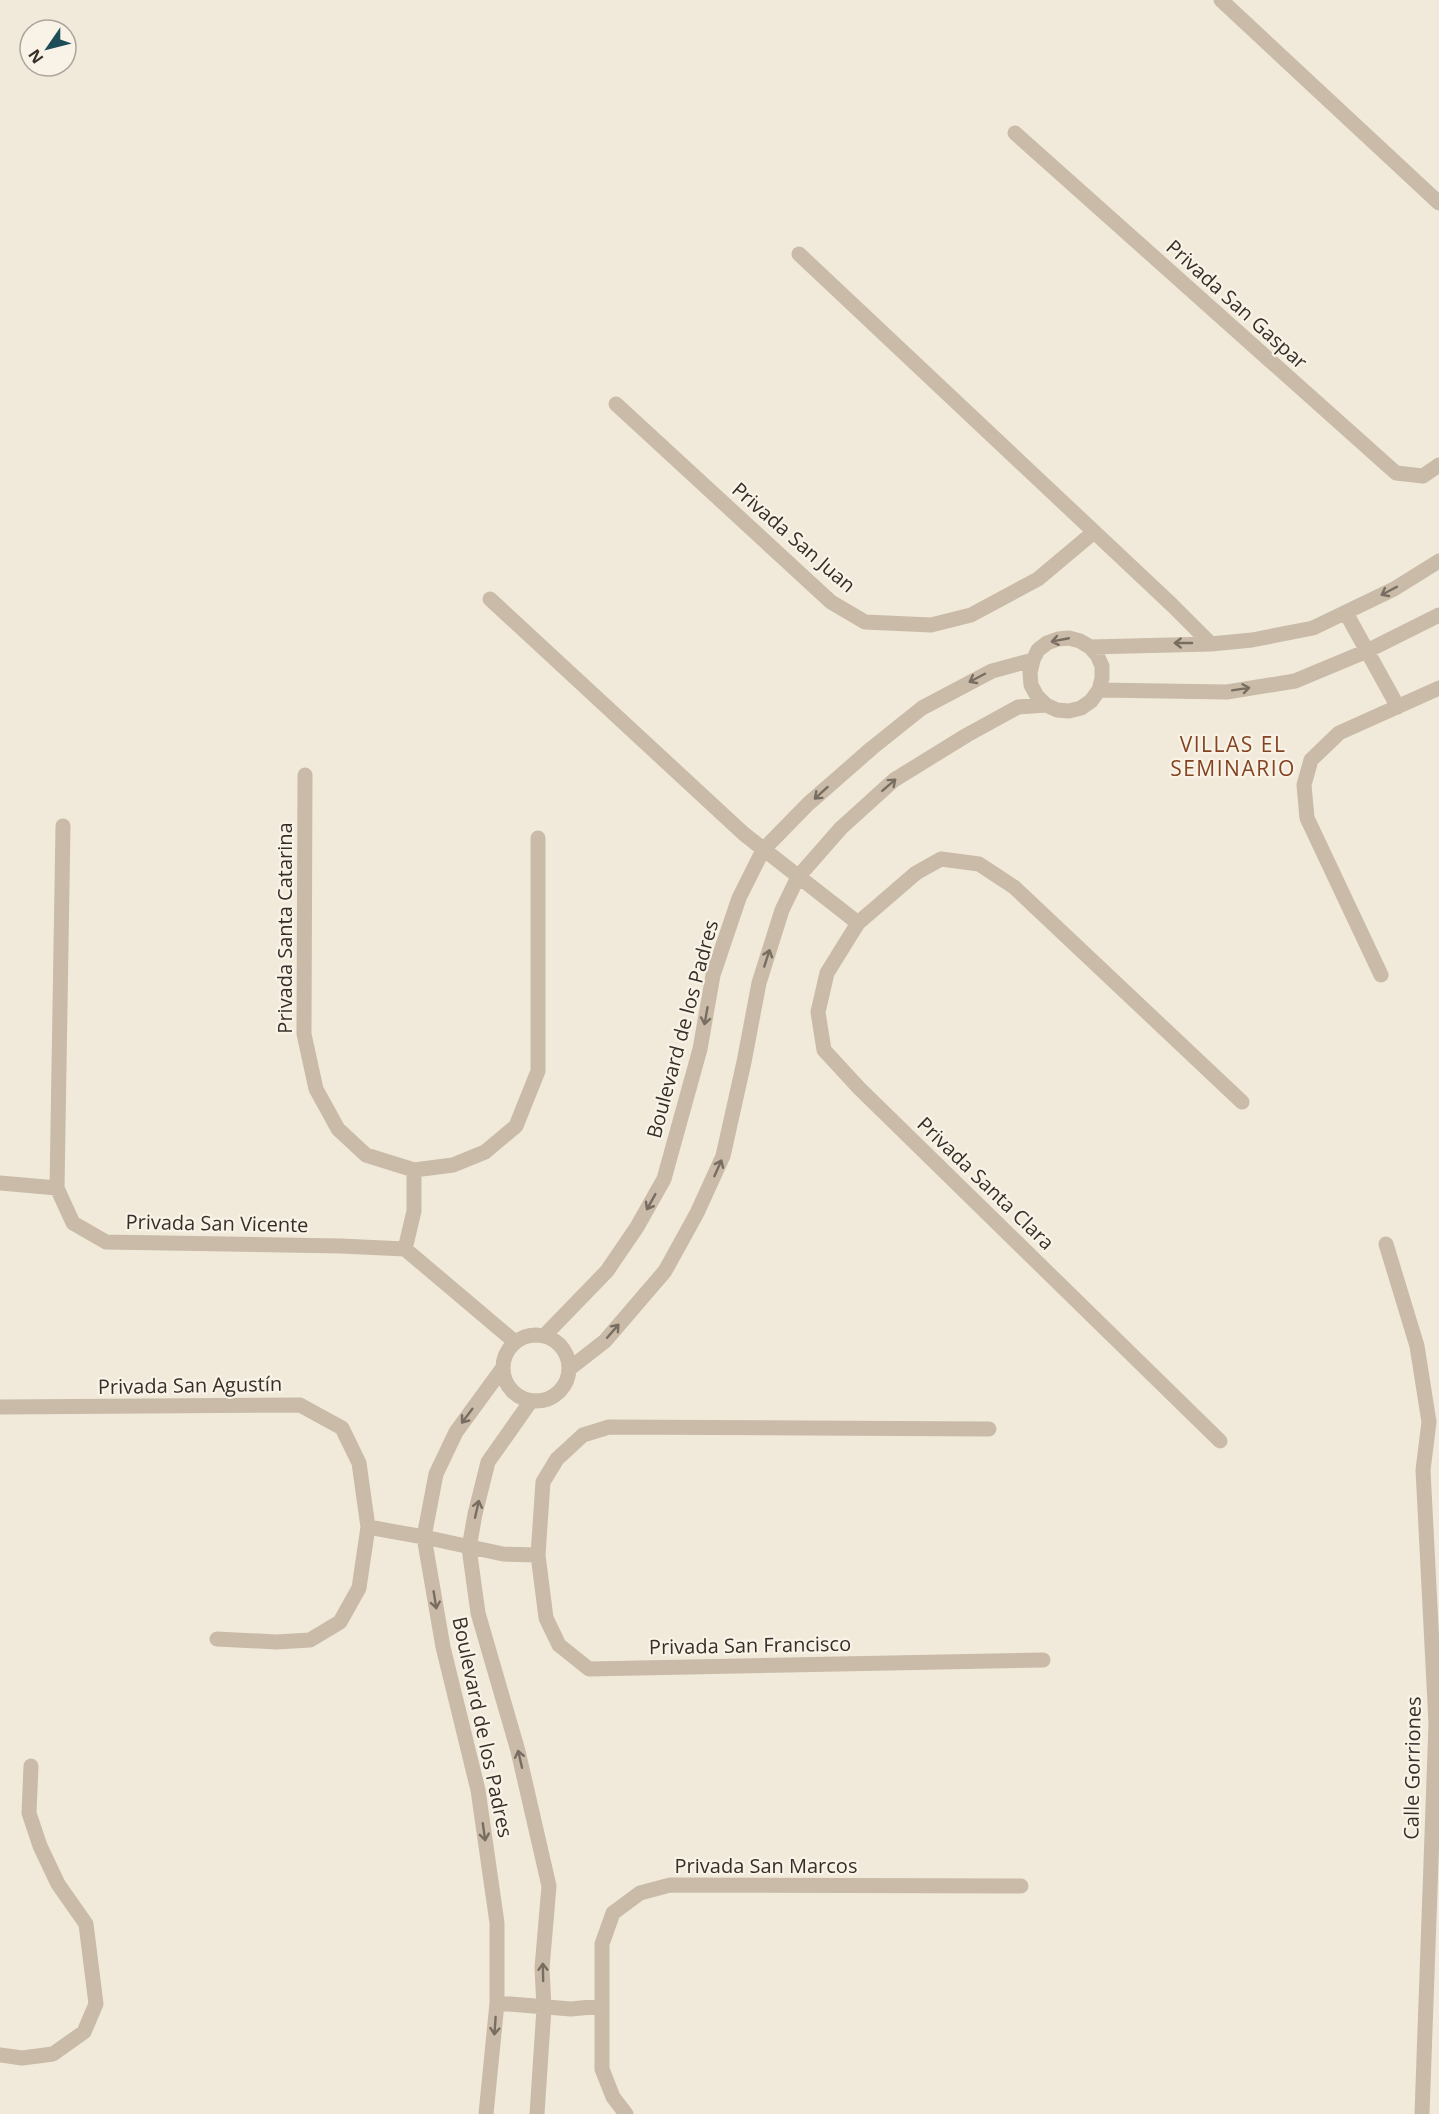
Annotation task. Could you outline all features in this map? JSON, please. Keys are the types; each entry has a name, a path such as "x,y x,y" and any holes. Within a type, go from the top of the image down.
{"street":[{"path":"1221,0 1439,203"},
{"name":"Privada San Gaspar","path":"1015,133 1396,473 1424,476 1439,465"},
{"path":"799,254 1211,644"},
{"name":"Privada San Juan","path":"616,404 831,602 865,622 932,625 971,615 1038,579 1094,532"},
{"path":"1090,647 1211,644 1252,640 1313,628 1394,589 1439,561"},
{"path":"490,599 763,850 858,923"},
{"path":"1346,613 1398,707"},
{"path":"1099,690 1227,692 1295,681 1367,651 1439,615"},
{"path":"1069,638 1090,647 1102,666 1099,690 1091,701 1082,708 1070,711 1057,710 1046,705 1031,685 1030,673 1038,650 1047,643 1069,638"},
{"name":"Boulevard de los Padres","path":"544,1336 607,1271 637,1227 664,1179 700,1049 713,975 739,898 763,850 808,804 922,708 992,671 1033,660"},
{"path":"1381,975 1307,818 1304,785 1311,760 1339,733 1439,688"},
{"path":"569,1369 605,1341 665,1271 698,1214 723,1156 759,983 782,910 798,877 841,828 894,780 967,735 1018,708 1046,705"},
{"name":"Privada Santa Catarina","path":"304,775 304,1035 316,1089 338,1129 366,1155 414,1170 453,1165 485,1152 516,1126 538,1071 538,838"},
{"name":"Privada San Vicente","path":"63,826 57,1188 73,1223 106,1242 405,1249"},
{"name":"Privada Santa Clara","path":"1220,1441 868,1096 824,1050 818,1012 827,973 858,923 916,873 941,859 979,864 1014,887 1242,1102"},
{"path":"414,1170 414,1211 405,1249 515,1342"},
{"path":"0,1183 57,1188"},
{"name":"Calle Gorriones","path":"1386,1244 1416,1346 1434,1424 1423,1470 1436,1723 1422,2114"},
{"path":"534,1335 544,1336 561,1347 569,1369 567,1380 553,1397 542,1401 531,1401 510,1390 502,1369 508,1350 515,1342 534,1335"},
{"name":"Boulevard de los Padres","path":"486,2114 497,2004 497,1923 478,1790 443,1647 424,1537 436,1474 456,1431 502,1369"},
{"name":"Boulevard de los Padres","path":"531,1401 488,1462 469,1548 478,1613 518,1751 549,1886 542,1968 544,2008 537,2114"},
{"name":"Privada San Agustín","path":"0,1407 300,1405 342,1428 359,1462 368,1527 359,1588 340,1623 310,1640 277,1642 217,1639"},
{"name":"Privada San Francisco","path":"989,1429 609,1426 584,1435 557,1459 543,1482 538,1554 546,1618 559,1645 589,1669 1043,1660"},
{"path":"368,1527 503,1554 538,1554"},
{"path":"0,2055 22,2058 53,2054 84,2032 96,2004 86,1924 58,1884 40,1846 29,1813 31,1766"},
{"name":"Privada San Marcos","path":"626,2114 613,2097 602,2069 602,1944 613,1913 640,1893 670,1885 1022,1886"},
{"path":"497,2004 571,2009 601,2006"}],"district":[{"name":"VILLAS EL SEMINARIO","path":"1233,756"}]}
